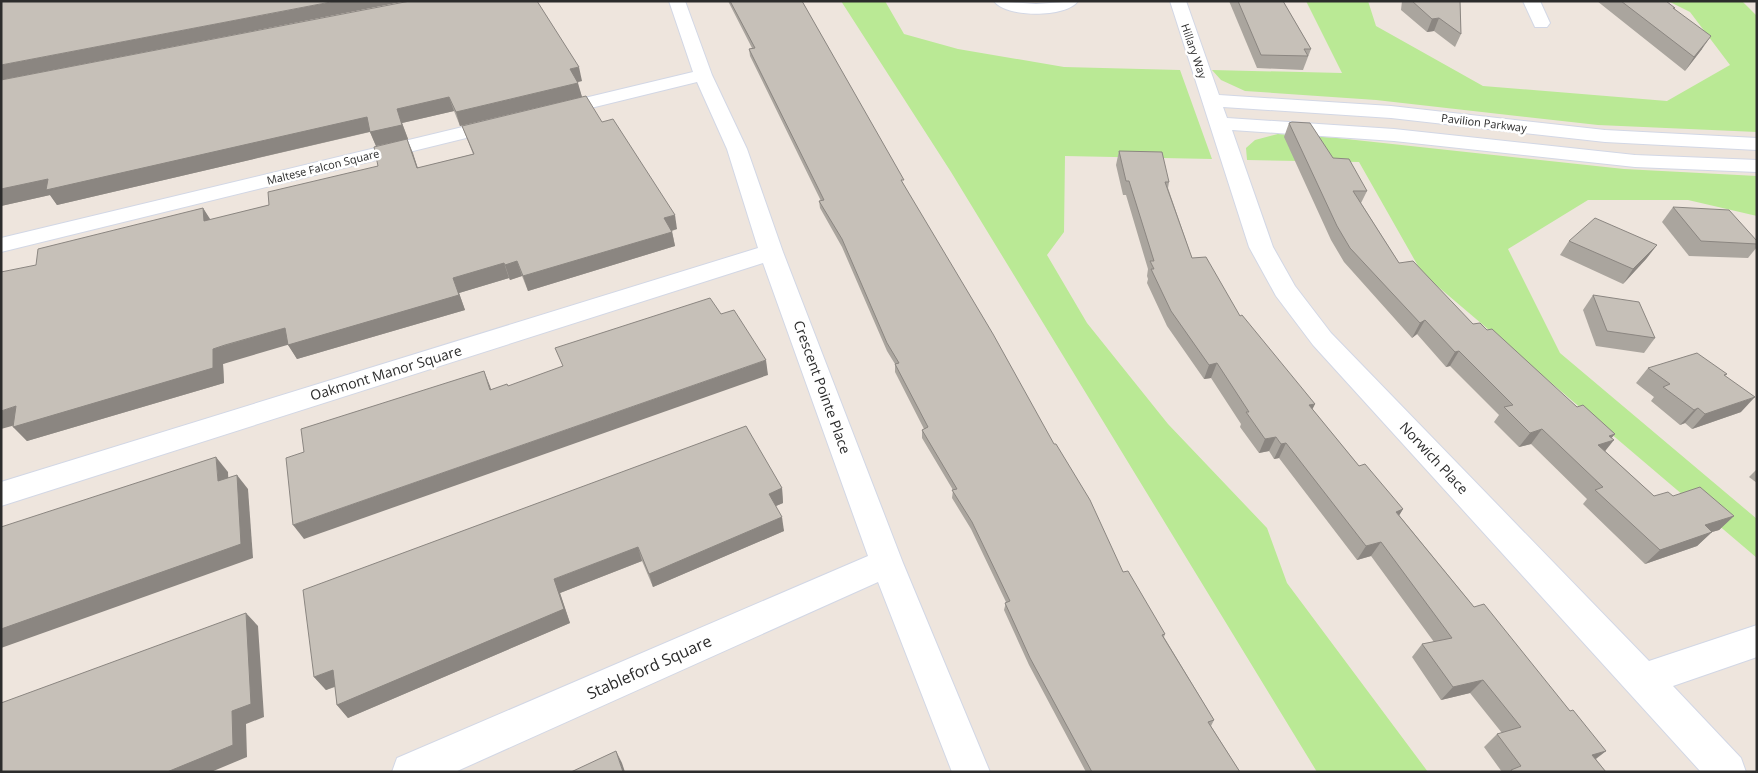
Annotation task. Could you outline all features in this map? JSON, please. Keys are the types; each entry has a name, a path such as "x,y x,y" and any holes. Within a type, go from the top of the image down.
{"street":[{"name":"Crescent Pointe Place","path":"677,1 703,75 737,150 771,252 887,563 971,772"},
{"path":"1002,1 1016,6 1044,9 1058,7 1070,1"},
{"name":"Hillary Way","path":"1178,1 1215,112"},
{"path":"1531,1 1535,6 1541,23"},
{"name":"Maltese Falcon Square","path":"1,245 703,75"},
{"name":"Pavilion Parkway","path":"1215,112 1334,106 1604,136 1757,144"},
{"name":"Pavilion Parkway","path":"1215,112 1273,125 1394,135 1635,161 1757,166"},
{"name":"Norwich Place","path":"1215,112 1261,247 1285,290 1322,339 1727,772"},
{"name":"Oakmont Manor Square","path":"1,494 771,252"},
{"name":"Stableford Square","path":"411,772 887,563"},
{"path":"1643,680 1757,641"}],"green space":[{"path":"841,1 885,1 904,34 958,49 1064,67 1180,70 1212,159 1065,156 1064,232 1047,255 1087,323 1168,424 1267,528 1287,583 1428,772 1317,772 951,172"},
{"path":"1306,1 1368,1 1376,26 1483,86 1667,101 1730,65 1690,12 1668,1 1742,1 1757,16 1757,132 1598,125 1376,100 1245,91 1221,80 1212,70 1342,73"},
{"path":"1278,134 1337,138 1624,169 1757,176 1757,216 1688,200 1588,200 1508,249 1560,353 1757,519 1757,558 1422,273 1359,162 1247,160 1246,148 1255,140"}],"building":[{"path":"1,1 336,1 1,65"},
{"path":"410,1 537,1 579,67 570,69 578,83 456,112 449,97 397,109 402,125 370,132 367,117 46,190 48,179 1,189 1,80"},
{"path":"730,1 802,1 904,180 901,180 993,334 1054,444 1056,444 1090,500 1123,572 1128,571 1165,634 1162,635 1214,720 1208,722 1240,772 1092,772 1030,658 1005,603 1010,601 972,522 952,490 957,489 922,430 928,427 895,364 899,363 887,343 842,239 819,201 824,200 749,49 755,48"},
{"path":"1238,1 1283,1 1311,49 1304,49 1308,56 1261,55"},
{"path":"1412,1 1460,1 1461,34 1439,18 1432,19"},
{"path":"1621,1 1666,1 1711,36 1694,57"},
{"path":"586,96 602,122 613,119 675,215 664,218 672,232 523,276 517,261 453,278 459,295 288,345 285,328 225,345 213,349 213,368 13,427 16,406 1,411 1,272 36,265 38,249 203,208 204,221 269,205 268,192 378,166 374,147 407,139 417,168 474,154 462,126"},
{"path":"1289,123 1310,123 1333,158 1349,159 1367,191 1353,191 1399,263 1413,261 1473,324 1480,323 1487,330 1492,329 1577,407 1583,405 1615,434 1609,436 1614,440 1598,445 1654,496 1668,492 1673,496 1700,487 1734,516 1705,525 1712,532 1660,550 1595,490 1603,487 1542,429 1530,433 1504,407 1513,405 1459,351 1455,352 1425,320 1420,323 1350,248 1337,226"},
{"path":"1119,151 1162,152 1169,182 1165,182 1192,258 1206,257 1240,316 1242,315 1315,404 1309,405 1359,466 1365,464 1403,509 1396,512 1474,607 1484,604 1570,711 1573,710 1606,751 1592,755 1606,772 1512,772 1511,770 1521,766 1497,734 1521,727 1483,680 1453,687 1422,644 1452,638 1381,542 1366,546 1286,443 1281,444 1276,437 1265,439 1246,412 1249,412 1217,363 1209,365 1171,311 1151,269 1154,269 1150,261 1154,261 1129,181 1126,181"},
{"path":"1673,207 1729,210 1757,241 1757,244 1701,241"},
{"path":"1595,218 1657,245 1633,269 1569,241"},
{"path":"1593,295 1639,302 1655,338 1607,331"},
{"path":"710,298 721,314 734,310 766,360 293,525 286,458 304,452 301,429 484,371 490,390 507,384 508,386 563,366 555,348"},
{"path":"1697,353 1755,397 1705,414 1698,408 1694,410 1663,387 1670,384 1648,368"},
{"path":"746,426 782,488 769,494 782,517 649,574 638,547 554,579 564,609 337,705 333,670 314,677 303,590"},
{"path":"216,457 218,481 237,475 241,544 1,629 1,527"},
{"path":"246,613 251,704 232,711 233,745 167,772 1,772 1,703"},
{"path":"616,751 623,772 571,772"}]}
